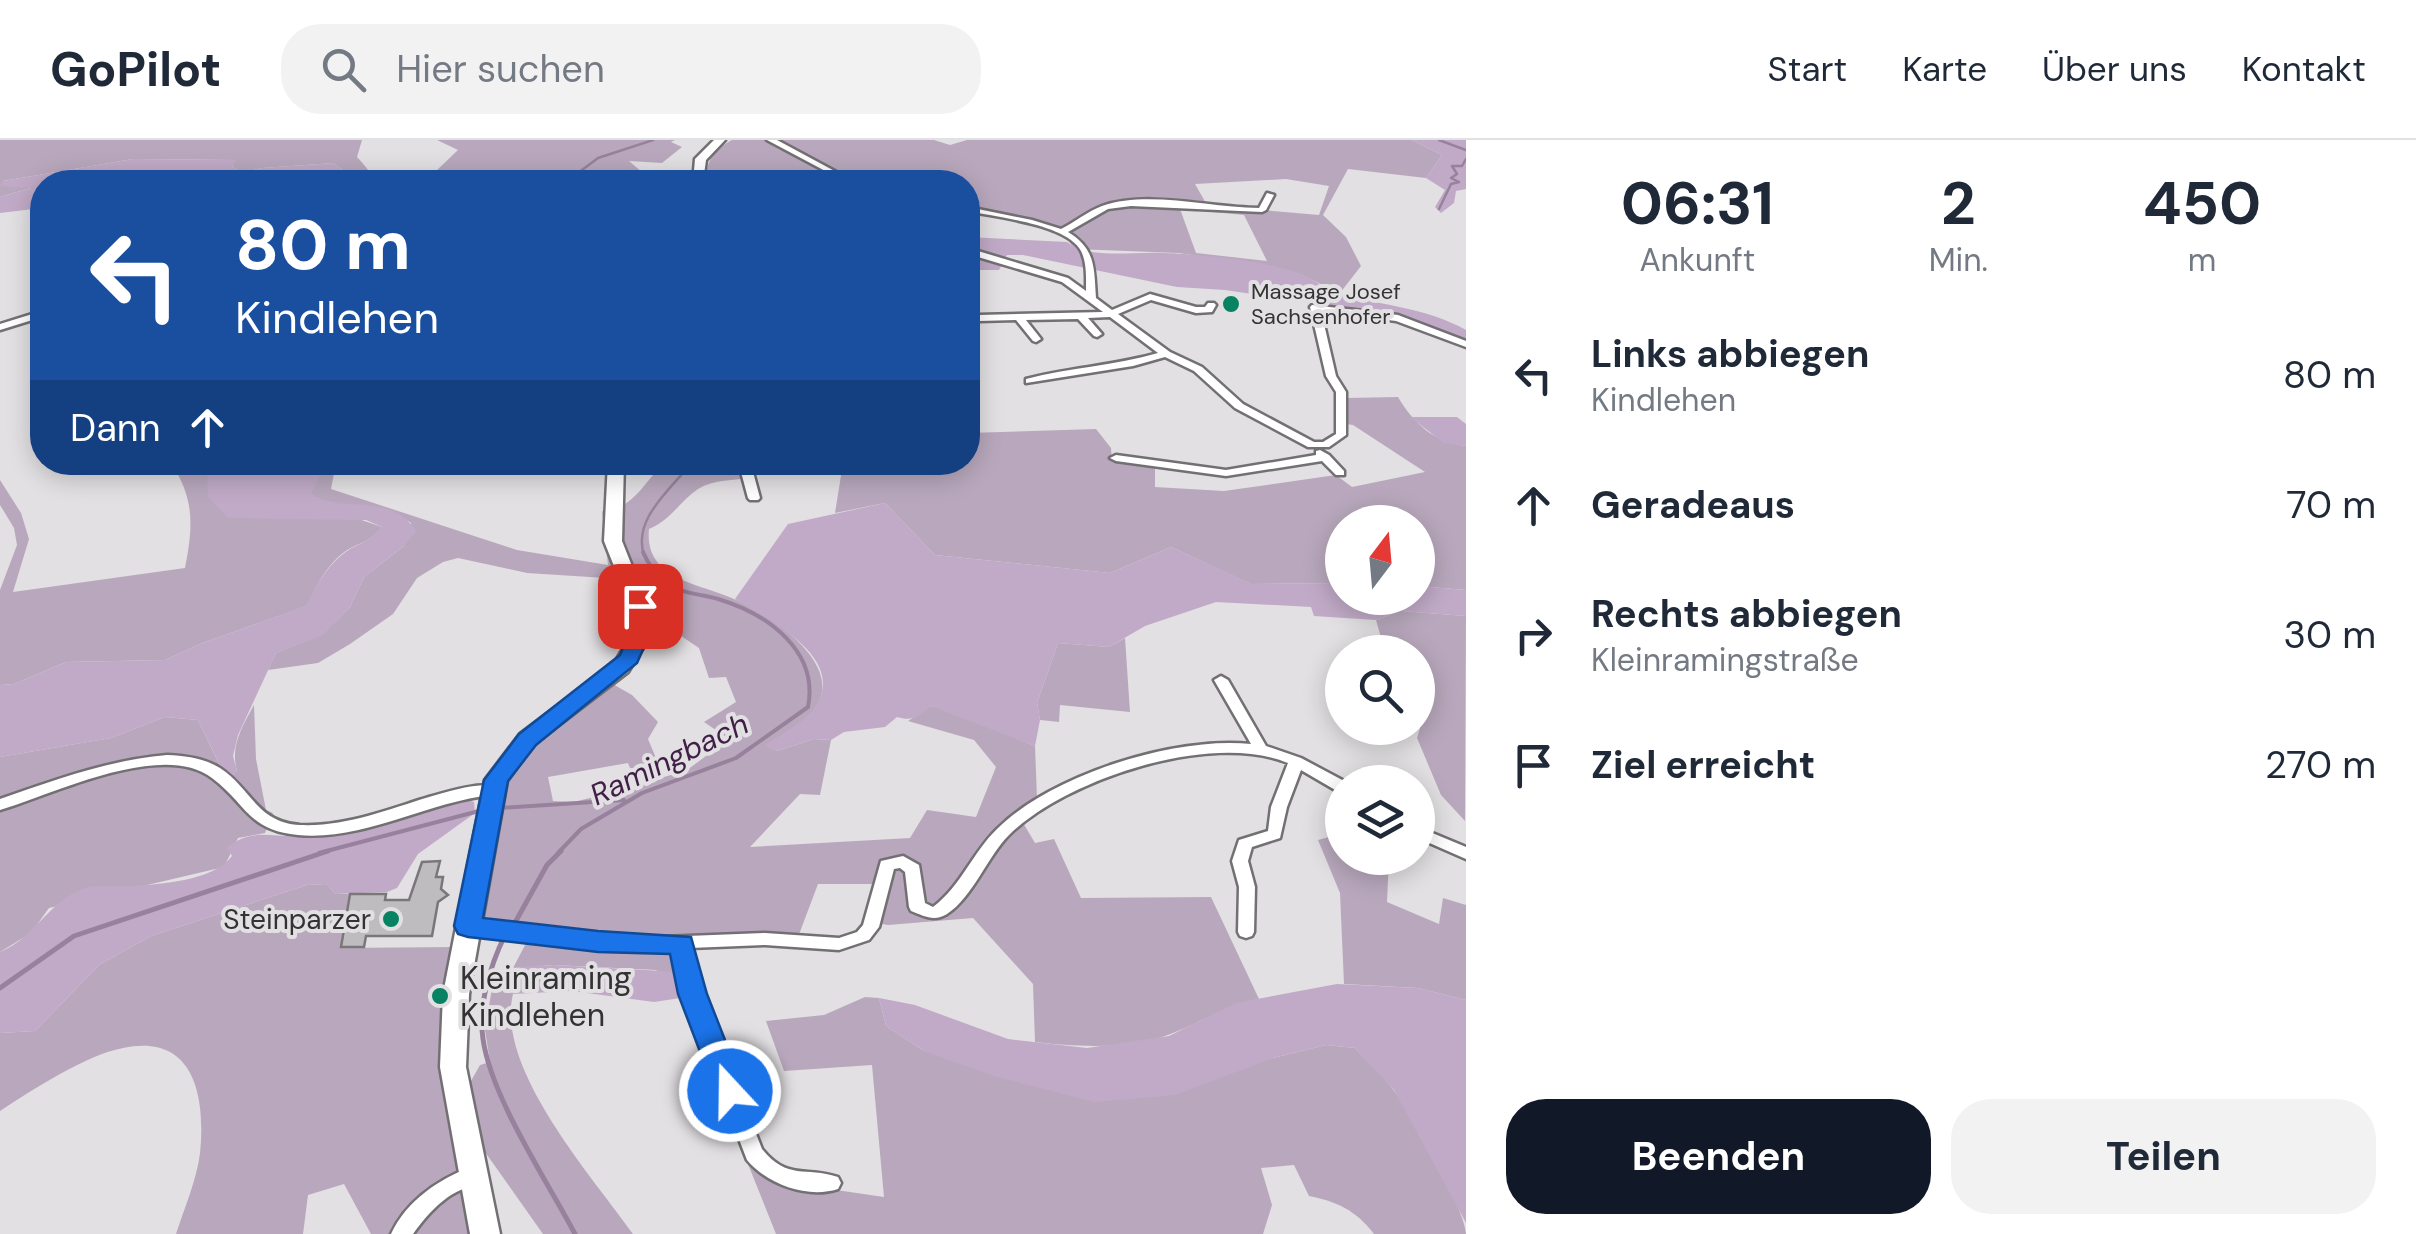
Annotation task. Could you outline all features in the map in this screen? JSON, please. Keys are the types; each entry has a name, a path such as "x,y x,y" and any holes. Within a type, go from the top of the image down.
{"main road":[{"path":"700,170 701,160 720,140"},
{"path":"485,1234 455,1080 452,1037 480,927 490,801 503,768 528,739 621,668 636,647 642,614 617,556 612,528 615,475"}],"street":[{"path":"771,140 828,170"},
{"path":"1063,231 1113,206 1262,210 1270,195"},
{"path":"980,212 1063,231 1084,247 1090,298"},
{"path":"980,254 1056,276 1115,314 1166,354 1198,369 1239,406 1312,446 1340,473"},
{"path":"980,318 1115,314 1150,297 1196,310 1209,310 1211,305"},
{"path":"1312,446 1326,445 1341,434 1341,392 1331,376 1316,306 1378,313 1466,344"},
{"path":"1081,316 1097,334"},
{"path":"1019,317 1036,339"},
{"path":"0,327 30,318"},
{"path":"1030,380 1064,371 1140,363 1166,354"},
{"path":"1116,458 1226,473 1325,457"},
{"path":"748,475 754,498"},
{"path":"1221,680 1261,750"},
{"path":"480,927 598,942 853,941 862,936 877,916 881,880 888,865 903,862 913,869 913,899 917,907 933,913 952,901 1010,825 1076,786 1150,759 1208,751 1261,750 1325,778"},
{"path":"0,805 107,771 167,758 205,766 226,782 260,820 300,830 355,827 451,797 490,801"},
{"path":"1246,932 1247,886 1241,853 1245,844 1275,834 1279,807 1296,762"},
{"path":"1435,839 1466,853"},
{"path":"681,944 692,994 754,1154 776,1176 831,1183"},
{"path":"401,1234 433,1197 454,1181 473,1175"}],"shaded area":[{"path":"0,140 362,140 357,157 369,170 342,170 334,163 237,170 232,166 235,160 133,159 68,170 30,170 30,176 3,181 30,188 0,197"},
{"path":"437,140 675,140 671,142 682,147 662,163 629,161 640,170 437,170 458,150"},
{"path":"732,140 934,140 950,145 967,140 1412,140 1442,155 1426,178 1348,169 1323,215 1346,237 1361,266 1340,293 1297,273 1235,261 1178,253 1075,249 1061,232 980,213 980,170 707,170 715,152","holes":["1286,179 1329,186 1319,215 1207,205 1195,184","1180,209 1244,215 1267,261 1196,253"]},
{"path":"1412,140 1466,140 1466,189 1456,191 1454,203 1441,213 1435,207 1445,190 1426,178 1442,155"},
{"path":"133,159 236,160 232,166 237,170 68,170"},
{"path":"334,163 342,170 254,170 262,168"},
{"path":"30,176 30,188 0,186 3,181"},
{"path":"30,188 30,209 0,213 0,197"},
{"path":"980,238 1067,242 1100,253 1233,259 1300,274 1341,294 1421,312 1466,330 1466,342 1389,314 1225,290 1177,287 1023,255 1007,255 999,270 980,270"},
{"path":"1398,397 1426,430 1466,446 1466,590 1435,587 1435,505 1325,505 1325,583 1251,584 1171,547 1110,573 935,555 885,503 835,513 841,475 980,475 980,433 1096,429 1111,448 1112,462 1155,467 1155,487 1224,491 1336,475 1352,487 1425,472 1346,424 1346,398"},
{"path":"1410,417 1457,417 1466,424 1466,446 1444,443"},
{"path":"207,475 320,475 311,494 338,503 380,507 406,519 416,531 404,546 364,577 350,607 323,635 276,653 238,735 233,756 237,771 233,777 223,772 198,720 165,717 111,738 0,757 0,685 14,684 66,662 165,660 306,606 337,559 382,527 366,520 228,518 208,497"},
{"path":"230,475 382,527 337,558 307,606 165,660 66,662 14,684 0,685 0,590 17,545 14,528 0,505 0,480 21,513 29,539 13,592 185,568 190,514 179,476"},
{"path":"320,475 334,475 331,489 517,550 608,565 602,511 606,513 621,579 527,573 458,558 417,578 393,614 318,663 268,670 276,653 323,634 350,607 364,577 404,546 411,523 384,510 334,503 310,494"},
{"path":"653,475 752,475 698,489 649,529 650,546 655,559 676,577 734,599 783,628 812,658 820,674 822,691 815,708 767,745 777,751 814,739 831,740 820,795 800,794 750,847 910,838 927,810 976,817 996,767 974,740 908,721 931,706 943,708 1035,746 1037,798 1016,811 1035,843 1054,839 1081,898 1211,897 1259,999 1141,1042 1087,1046 1035,1042 1033,984 973,918 888,925 871,922 875,884 818,884 795,945 753,942 695,949 690,957 721,1053 775,1181 884,1197 872,1065 784,1071 766,1021 824,1015 865,997 879,998 886,1026 924,1051 1273,1058 1326,1045 1355,1048 1392,1088 1411,1117 1447,1183 1466,1234 1374,1234 1345,1208 1309,1196 1294,1165 1261,1168 1272,1205 1263,1234 776,1234 682,999 687,997 656,970 554,965 513,968 535,926 485,917 479,911 504,782 525,749 611,683 632,695 658,722 648,739 664,777 687,770 729,739 704,722 736,702 726,677 709,678 699,648 647,613 622,553 619,507","holes":["628,763 637,786 574,802 553,801 548,777"]},
{"path":"885,503 935,555 1110,573 1171,547 1252,584 1325,583 1325,615 1390,615 1376,620 1314,616 1311,607 1216,602 1145,626 1109,647 1058,643 1037,703 1040,720 1035,746 931,706 916,717 897,717 885,727 844,732 831,740 814,739 777,751 766,745 812,712 823,688 821,671 799,641 735,599 788,524"},
{"path":"1435,587 1466,590 1466,616 1435,614"},
{"path":"1390,615 1466,616 1465,821 1441,795 1435,781 1435,765 1428,765 1420,745 1435,745 1435,635 1380,635 1376,620"},
{"path":"1125,638 1130,712 1060,705 1059,722 1040,720 1037,703 1058,643 1109,647"},
{"path":"254,705 256,759 266,810 273,813 265,833 238,838 224,867 49,908 31,933 0,952 0,757 111,738 165,717 198,720 220,766 237,771 236,745"},
{"path":"467,800 474,802 475,813 418,854 397,888 387,892 335,894 327,884 307,885 151,936 99,965 35,1031 0,1033 0,952 23,938 72,894 90,887 157,884 200,876 223,864 232,856 227,848 244,838 343,831"},
{"path":"1325,838 1325,857 1318,840"},
{"path":"1333,875 1388,875 1387,902 1439,924 1443,898 1466,905 1466,1000 1418,988 1344,984 1340,893"},
{"path":"327,884 335,894 349,894 340,948 453,947 443,993 437,993 436,1000 442,1000 448,1086 460,1161 457,1167 477,1234 371,1234 344,1184 308,1195 303,1234 176,1234 198,1163 200,1110 190,1074 166,1050 147,1046 108,1052 60,1074 0,1111 0,1033 35,1031 99,965 151,936 307,885"},
{"path":"554,965 681,972 687,997 654,1002 572,991 513,994 499,986 502,978 514,969"},
{"path":"1337,984 1418,988 1466,1000 1466,1223 1394,1090 1355,1048 1326,1045 1273,1058 1175,1095 1094,1102 994,1076 924,1051 886,1026 879,998 915,1005 1008,1039 1087,1048 1169,1036 1236,1003"},
{"path":"499,986 513,994 511,1023 518,1055 532,1087 572,1152 633,1234 543,1234 473,1135 467,1088 480,1065 490,1062 485,1030 492,988"}],"building":[{"name":"Steinparzer","path":"440,861 436,877 443,877 441,889 448,895 438,902 432,936 366,936 364,947 341,947 350,894 386,894 385,900 409,900 422,862"}],"waterway":[{"name":"Ramingbach","path":"582,170 598,158 653,140"},
{"path":"1439,140 1466,150"},
{"path":"1439,209 1451,184 1459,182 1451,178 1457,174 1452,166 1462,166 1466,159"},
{"name":"Ramingbach","path":"644,553 642,541 649,516 681,475"},
{"name":"Ramingbach","path":"558,853 581,829 642,793 736,758 808,707 806,669 786,638 755,614 673,587 656,573 644,553"},
{"path":"499,808 624,800"},
{"path":"319,853 479,811"},
{"path":"0,988 74,936 328,851"},
{"name":"Ramingbach","path":"512,928 547,865 561,851"},
{"name":"Ramingbach","path":"505,935 484,999 482,1026 488,1062 508,1112 575,1234"}],"place":[{"name":"Massage Josef Sachsenhofer","path":"1231,304"},
{"name":"Steinparzer","path":"391,919"},
{"name":"Kleinraming Kindlehen","path":"440,996"}],"route":[{"path":"640,606 643,625 636,647 621,668 528,739 496,780 486,816 468,926 598,942 681,944 692,994 730,1091"}]}
